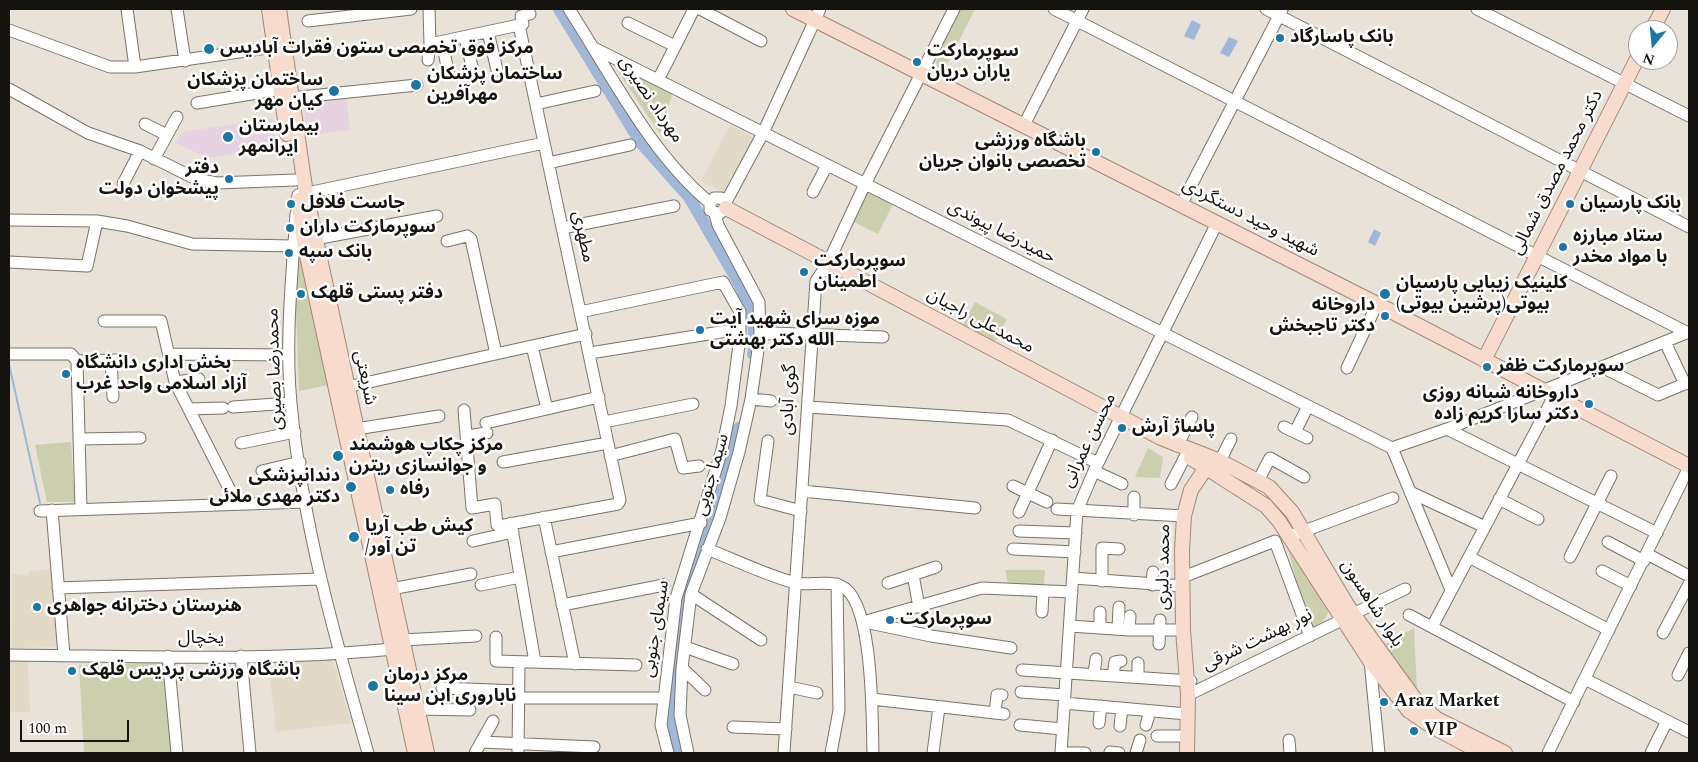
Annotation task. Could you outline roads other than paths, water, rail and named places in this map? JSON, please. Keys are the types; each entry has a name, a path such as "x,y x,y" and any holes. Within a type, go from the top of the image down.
{"main road":[{"name":"شریعتی","path":"269,9 274,48 286,94 300,196 328,358 427,753"},
{"name":"شریعتی","path":"279,9 295,180 315,239 391,588 415,753"},
{"name":"شهید وحید دستگردی","path":"793,9 818,14 920,73 1376,304 1689,466"},
{"name":"دکتر محمد مصدق شمالی","path":"1484,360 1631,70"},
{"name":"محمدعلی راجیان","path":"723,209 826,266 1120,419 1181,450 1212,462"},
{"name":"بلوار شاهسون","path":"1212,462 1269,487 1292,512 1349,617 1370,661 1437,719 1505,753"},
{"name":"بلوار شاهسون","path":"1212,462 1266,506 1279,521 1282,539 1349,617 1390,678 1409,712 1477,752"},
{"name":"محمد دلیری","path":"1192,753 1185,580 1182,550 1184,516 1191,490 1212,462"},
{"name":"محمد دلیری","path":"1187,753 1187,714 1190,687 1183,630 1187,554 1191,514 1212,462"}],"street":[{"path":"127,9 135,67"},
{"path":"177,9 185,61"},
{"path":"308,21 411,9"},
{"path":"428,9 430,44 428,60"},
{"name":"مهرداد نصیری","path":"569,9 652,140 692,188 710,203"},
{"path":"658,80 694,9"},
{"path":"700,9 761,41"},
{"name":"گوی آبادی","path":"784,753 816,281 826,266 920,73 954,9"},
{"path":"1054,9 1688,332"},
{"path":"1024,125 1083,9"},
{"path":"1266,9 1281,12 1689,228"},
{"path":"1477,9 1689,116"},
{"path":"1182,205 1281,12"},
{"path":"430,44 523,24 521,16 530,14"},
{"path":"723,209 763,133 818,14"},
{"path":"628,23 675,46"},
{"name":"مطهری","path":"466,436 472,508 495,504 497,524 499,526 512,528 544,517 618,504 620,500 519,25"},
{"path":"9,30 96,64 110,67 135,67 274,48"},
{"path":"488,32 497,70"},
{"path":"465,37 474,74"},
{"path":"442,42 448,71"},
{"name":"حمیدرضا پیوندی","path":"594,48 1392,448"},
{"path":"197,103 286,94 417,85"},
{"path":"9,103 12,91 88,132 140,151 196,179 207,182 295,180"},
{"path":"536,104 595,91"},
{"path":"154,158 177,117"},
{"path":"145,124 167,135"},
{"path":"300,196 544,143"},
{"path":"548,163 630,145"},
{"path":"123,184 140,151"},
{"path":"813,192 827,165"},
{"name":"محمدرضا بصیری","path":"300,196 289,314 291,403 320,579 339,654 368,753"},
{"path":"710,203 717,197 723,209"},
{"name":"سیما جنوبی","path":"688,753 680,714 682,668 691,594 720,518 731,481 751,399 760,336 759,302 718,225 723,209 710,210 710,203"},
{"path":"562,228 674,206"},
{"path":"315,239 437,216"},
{"path":"9,220 96,221 127,226 192,244 294,246"},
{"path":"9,262 87,266 96,221"},
{"name":"محسن عمرانی","path":"1061,753 1077,511 1096,467 1216,223"},
{"path":"447,241 467,236 471,239 496,354"},
{"path":"580,312 723,282 740,312 740,337 727,331 590,353"},
{"path":"1347,368 1376,304"},
{"path":"104,321 161,321 175,382 237,504"},
{"path":"1451,590 1392,448 1549,393 1602,367 1688,332"},
{"path":"760,336 772,333 883,337"},
{"path":"347,387 586,334"},
{"name":"سیمای جنوبی","path":"668,753 661,725 676,598 690,550 701,523 722,450 732,406 740,337"},
{"path":"1602,367 1658,395 1687,383 1665,342"},
{"path":"532,346 547,409"},
{"path":"9,353 71,354 77,361 80,509"},
{"path":"169,354 289,355"},
{"path":"77,361 114,360 113,397"},
{"path":"175,382 199,379"},
{"path":"1432,627 1518,464 1549,393"},
{"path":"464,410 466,436 547,409 598,397"},
{"path":"751,399 772,401"},
{"path":"189,409 291,403"},
{"path":"604,422 693,404"},
{"path":"1295,432 1308,406"},
{"path":"808,407 1000,418 1016,422 1052,440 1122,484"},
{"path":"356,429 439,416"},
{"path":"1171,484 1192,417"},
{"path":"1284,427 1307,438"},
{"path":"1447,429 1657,533"},
{"path":"241,443 296,432"},
{"path":"79,439 140,438"},
{"path":"610,456 676,439 683,468 699,466"},
{"path":"1212,462 1230,439"},
{"path":"1018,512 1052,440"},
{"path":"768,441 760,500 801,510"},
{"path":"503,462 608,443"},
{"path":"1258,481 1270,458 1304,477"},
{"path":"262,471 300,462"},
{"path":"1548,753 1689,466"},
{"path":"1570,557 1611,476"},
{"path":"1013,486 1047,502"},
{"path":"802,491 975,508"},
{"path":"1410,492 1485,527"},
{"path":"1134,497 1134,514"},
{"path":"1073,578 1152,585 1185,580 1282,539 1393,498"},
{"path":"1499,500 1538,519"},
{"path":"40,511 306,502"},
{"path":"1057,509 1184,516"},
{"path":"52,510 64,656"},
{"path":"544,517 575,664"},
{"path":"551,552 701,523"},
{"path":"473,541 512,528 535,662"},
{"path":"1019,530 1076,533"},
{"path":"1282,539 1310,636"},
{"path":"1608,542 1689,576"},
{"path":"1102,581 1102,548 1119,549"},
{"path":"707,549 796,583 837,584 849,591 863,622 872,699 872,753"},
{"path":"1013,549 1075,552"},
{"path":"1469,557 1610,630"},
{"path":"888,582 936,567"},
{"path":"1602,571 1631,586"},
{"path":"1152,585 1153,572"},
{"path":"391,588 471,574"},
{"path":"913,575 919,607"},
{"path":"481,585 520,577"},
{"path":"58,588 320,579"},
{"path":"831,753 839,710 837,584"},
{"path":"1663,633 1689,584"},
{"path":"562,605 664,585"},
{"path":"863,622 982,588 1072,592"},
{"name":"نور بهشت شرقی","path":"1190,687 1310,636 1405,589"},
{"path":"1042,612 1043,590"},
{"path":"691,594 761,640"},
{"path":"1119,607 1124,630"},
{"path":"1100,612 1100,628"},
{"path":"1124,630 1130,616"},
{"path":"1409,616 1574,702"},
{"path":"863,622 931,636 1012,648"},
{"path":"1159,644 1160,625"},
{"path":"1070,626 1124,630 1160,625 1183,630"},
{"name":"یخچال","path":"9,655 241,656 339,654 476,636"},
{"path":"496,637 496,661 636,665"},
{"path":"685,647 734,664"},
{"path":"1678,675 1689,653"},
{"path":"168,656 177,753"},
{"path":"241,656 250,753"},
{"path":"1094,674 1096,659"},
{"path":"1370,661 1379,753"},
{"path":"518,748 519,662"},
{"path":"1113,676 1115,662 1134,663 1138,677"},
{"path":"682,668 705,690"},
{"path":"1022,670 1138,677 1190,687"},
{"path":"1585,679 1689,732"},
{"path":"442,688 518,695 664,698"},
{"path":"789,688 817,693"},
{"path":"1021,692 1101,706 1187,714"},
{"path":"872,699 1000,714 997,695 1002,695"},
{"path":"1098,723 1101,706"},
{"path":"933,753 939,707"},
{"path":"1120,726 1122,708"},
{"path":"417,709 470,710"},
{"path":"1146,725 1150,711"},
{"path":"475,753 493,721"},
{"path":"1650,753 1668,721"},
{"path":"1020,725 1062,730"},
{"path":"733,726 786,728"},
{"path":"1157,736 1187,736"},
{"path":"1136,753 1140,740"},
{"path":"1289,740 1290,753"},
{"path":"481,742 518,748 594,747"},
{"path":"1061,753 1086,753"}],"water":[{"path":"1192,20 1201,25 1194,40 1184,36"},
{"path":"1229,37 1238,41 1229,57 1220,53"},
{"path":"1374,229 1381,233 1375,246 1368,242"}],"waterway":[{"path":"559,9 641,143 689,197 740,285 752,313 755,342 753,354"},
{"path":"9,364 40,503"},
{"path":"681,753 670,721 684,592 723,490 739,428"}],"place":[{"name":"بانک پاسارگاد","path":"1280,38"},
{"name":"مرکز فوق تخصصی ستون فقرات آبادیس","path":"209,49"},
{"name":"سوپرمارکت یاران دریان","path":"917,62"},
{"name":"ساختمان پزشکان مهرآفرین","path":"416,85"},
{"name":"ساختمان پزشکان کیان مهر","path":"334,91"},
{"name":"بیمارستان ایرانمهر","path":"228,137"},
{"name":"باشگاه ورزشی تخصصی بانوان جریان","path":"1096,152"},
{"name":"دفتر پیشخوان دولت","path":"229,179"},
{"name":"جاست فلافل","path":"291,204"},
{"name":"بانک پارسیان","path":"1570,204"},
{"name":"سوپرمارکت داران","path":"290,228"},
{"name":"ستاد مبارزه با مواد مخدر","path":"1563,247"},
{"name":"بانک سپه","path":"289,253"},
{"name":"سوپرمارکت اطمینان","path":"804,272"},
{"name":"دفتر پستی قلهک","path":"301,294"},
{"name":"کلینیک زیبایی پارسیان بیوتی(پرشین بیوتی)","path":"1385,294"},
{"name":"داروخانه دکتر تاجبخش","path":"1385,316"},
{"name":"موزه سرای شهید آیت الله دکتر بهشتی","path":"700,330"},
{"name":"سوپرمارکت ظفر","path":"1487,367"},
{"name":"بخش اداری دانشگاه آزاد اسلامی واحد غرب","path":"66,374"},
{"name":"داروخانه شبانه روزی دکتر سارا کریم زاده","path":"1589,404"},
{"name":"پاساژ آرش","path":"1122,428"},
{"name":"مرکز چکاپ هوشمند و جوانسازی ریترن","path":"338,456"},
{"name":"دندانپزشکی دکتر مهدی ملائی","path":"351,487"},
{"name":"رفاه","path":"390,490"},
{"name":"کیش طب آریا /تن آور","path":"354,537"},
{"name":"هنرستان دخترانه جواهری","path":"37,607"},
{"name":"سوپرمارکت","path":"890,620"},
{"name":"باشگاه ورزشی پردیس قلهک","path":"72,671"},
{"name":"مرکز درمان ناباروری ابن سینا","path":"373,686"},
{"name":"Araz Market","path":"1384,702"},
{"name":"VIP","path":"1414,731"}]}
